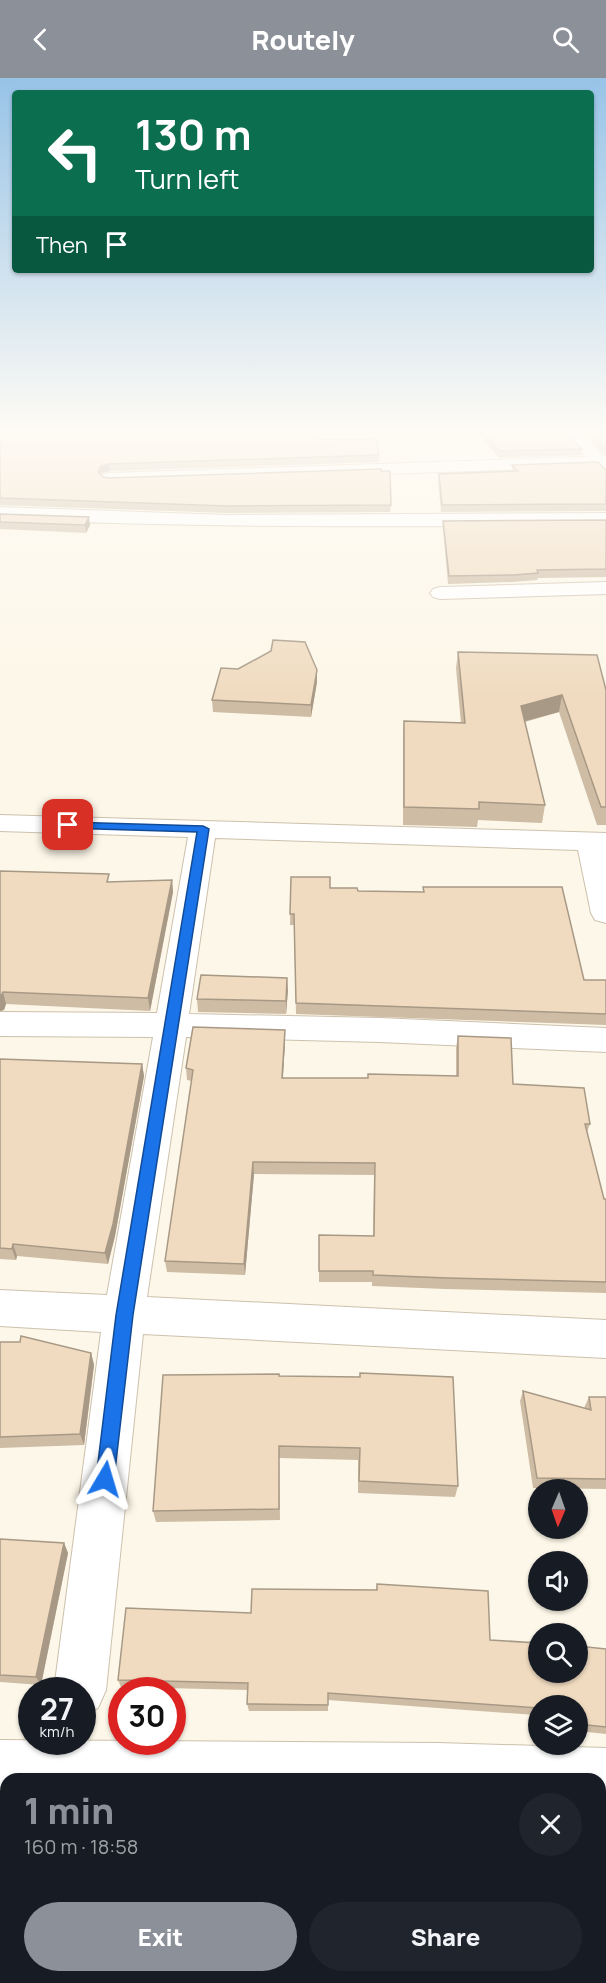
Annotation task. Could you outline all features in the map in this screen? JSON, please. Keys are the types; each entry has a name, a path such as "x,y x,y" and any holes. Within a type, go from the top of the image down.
{"street":[{"path":"140,519 352,523 606,519"},
{"path":"440,593 606,588"},
{"path":"0,823 598,842 606,913"},
{"path":"82,1677 124,1315 203,829"},
{"path":"0,1024 171,1024 436,1031 606,1040"},
{"path":"0,1308 606,1339"},
{"path":"0,1767 73,1755 539,1773"}],"building":[{"path":"0,519 88,519 85,525 0,522"},
{"path":"606,520 606,569 537,570 538,573 514,575 449,576 443,521"},
{"path":"273,640 305,642 317,670 311,705 212,700 221,668 238,669 271,651"},
{"path":"458,652 597,655 606,690 606,807 601,807 562,695 521,706 545,805 479,802 479,809 404,807 404,721 465,723"},
{"path":"0,871 109,874 107,882 172,880 148,998 3,992 0,998"},
{"path":"291,877 330,877 330,888 357,888 358,891 424,892 423,887 562,887 584,980 606,980 606,1014 296,1003 294,914 290,914"},
{"path":"201,975 287,978 286,1001 197,999"},
{"path":"193,1027 285,1030 282,1078 368,1078 368,1074 458,1076 458,1036 511,1038 513,1084 584,1088 590,1124 585,1124 604,1199 606,1199 606,1282 447,1278 373,1275 373,1271 319,1271 319,1235 374,1236 375,1163 253,1162 244,1264 165,1261 193,1070 186,1068"},
{"path":"0,1059 142,1064 113,1224 105,1253 13,1244 12,1249 0,1248"},
{"path":"21,1336 91,1353 80,1434 0,1437 0,1342 20,1342"},
{"path":"360,1373 453,1377 458,1486 359,1481 360,1448 279,1446 279,1509 153,1511 163,1375 279,1374 279,1376 360,1377"},
{"path":"523,1391 591,1410 589,1397 606,1397 606,1479 537,1478"},
{"path":"0,1539 64,1543 36,1677 0,1675"},
{"path":"377,1584 488,1591 490,1640 528,1642 528,1683 588,1683 588,1647 606,1649 606,1727 588,1725 588,1695 528,1695 528,1707 328,1693 328,1705 247,1704 248,1683 186,1682 186,1677 118,1677 126,1608 251,1613 252,1589 377,1590"}],"route":[{"path":"68,825 203,829 124,1315 105,1479"}]}
